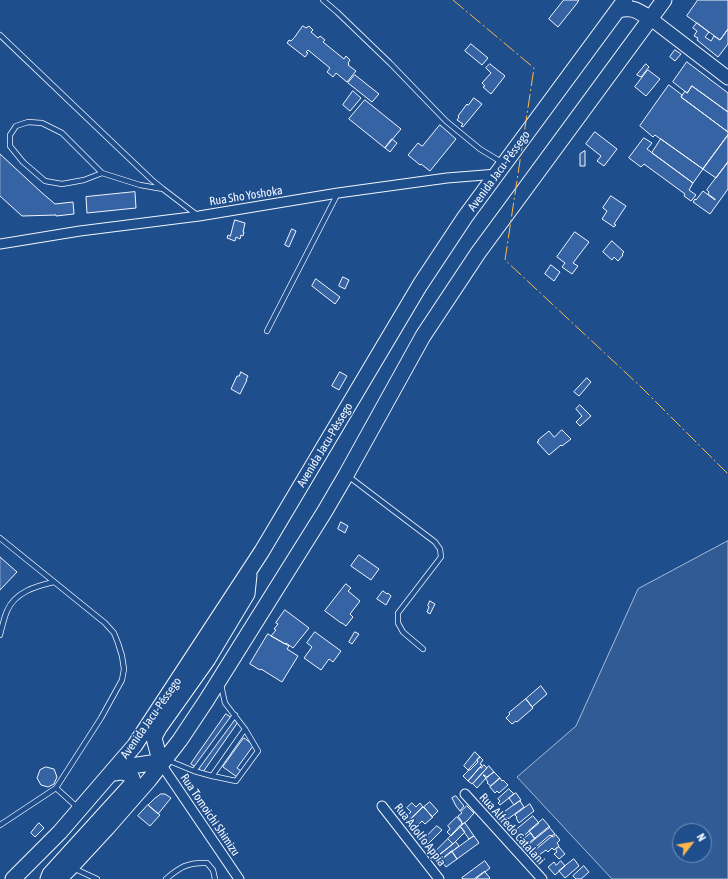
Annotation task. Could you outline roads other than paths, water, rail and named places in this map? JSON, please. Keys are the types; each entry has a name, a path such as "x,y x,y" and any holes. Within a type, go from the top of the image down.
{"highway":[{"path":"639,0 644,12 651,19"},
{"path":"114,774 125,772 129,774 133,782 132,785 50,874 61,876 124,809 180,740 300,552 346,475 424,336 478,253 664,0"},
{"name":"Avenida Jacu-Pêssego","path":"19,876 114,774 135,745 262,551 420,285 465,217 622,5"},
{"path":"622,5 626,8 637,10 651,19"},
{"path":"163,761 154,737 208,660 247,594 250,570"},
{"path":"180,740 168,738 165,731 221,648 227,628"},
{"path":"114,774 131,766 163,761"}],"main road":[{"path":"651,19 728,78"}],"street":[{"name":"Rua Sho Yoshoka","path":"0,243 199,216 338,193 447,178 501,168"},
{"name":"Rua Tomoichi Shimizu","path":"163,761 239,879"},
{"name":"Rua Alfredo Catalani","path":"465,794 542,879"},
{"name":"Rua Adolfo Appia","path":"382,806 434,877"}],"lane":[{"path":"323,0 390,63 446,121 501,168"},
{"path":"0,34 163,189 199,216"},
{"path":"102,173 84,180 62,184 45,182 23,162 10,146 10,135 16,126 28,122 42,123 62,134 102,173 140,185 163,189"},
{"path":"267,331 338,193"},
{"path":"346,475 435,542 440,549 441,557 398,613 398,623 403,632 423,649"},
{"path":"0,538 105,623 114,633 122,656 124,668 122,680 102,718 56,788 0,826"},
{"path":"0,635 7,610 14,600 30,589 54,582"},
{"path":"163,761 212,776 236,781 258,751 235,715 225,703 219,680"},
{"path":"194,771 235,715"},
{"path":"212,776 244,729"},
{"path":"56,788 80,810"},
{"path":"166,879 179,869 195,862 207,863 213,870 215,879"},
{"path":"61,876 97,879"}]}
